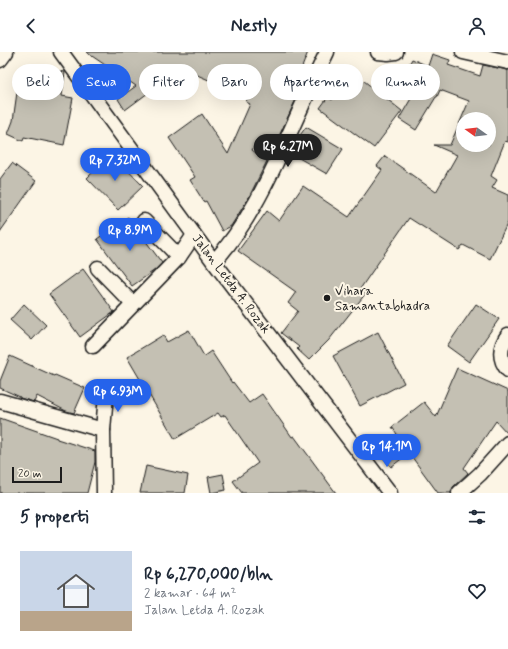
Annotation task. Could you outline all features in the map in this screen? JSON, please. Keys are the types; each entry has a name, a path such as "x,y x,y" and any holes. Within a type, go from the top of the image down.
{"street":[{"path":"0,60 6,52"},
{"name":"Jalan Letda A. Rozak","path":"61,52 214,262 342,432 390,493"},
{"path":"214,262 231,242 253,209 327,52"},
{"path":"378,52 396,52"},
{"path":"464,52 508,62"},
{"path":"144,221 179,257"},
{"path":"93,346 179,257 194,235"},
{"path":"98,268 133,304"},
{"path":"508,335 501,347 500,357 508,370"},
{"path":"104,493 103,430 106,395"},
{"path":"0,401 103,430"},
{"path":"459,493 480,474 508,443"}],"building":[{"path":"86,52 308,52 303,64 270,64 270,100 296,100 275,145 260,137 252,150 267,161 248,199 231,226 222,231 206,201 204,202 190,180 195,177 169,138 202,114 228,154 250,104 246,102 247,100 262,100 262,64 207,64 207,79 199,76 199,64 139,64 139,100 125,110 119,100 131,100 131,90 136,86 131,83 131,64 104,64"},
{"path":"432,54 450,60 448,65 480,76 483,65 508,70 508,142 505,141 491,176 497,180 492,188 508,195 508,222 490,259 463,245 459,250 409,218 360,289 366,293 329,340 309,360 297,349 299,347 281,333 298,311 288,303 296,292 238,251 267,211 279,221 303,186 349,217 382,170 377,166 385,156 436,192 457,155 434,145 450,145 456,131 456,152 496,152 496,112 464,112 469,101 440,90 440,64 429,64"},
{"path":"412,59 423,64 409,64"},
{"path":"363,80 371,86 371,100 388,100 402,111 374,148 320,108 326,100 363,100"},
{"path":"64,96 72,98 64,145 24,137 23,141 8,134 13,121 16,100 64,100"},
{"path":"410,100 434,100 416,130 399,119"},
{"path":"306,127 343,149 327,174 290,153 295,142"},
{"path":"112,154 143,186 118,210 87,178"},
{"path":"12,163 36,181 0,232 0,179"},
{"path":"128,217 162,263 155,270 132,286 97,239"},
{"path":"83,269 114,312 80,337 49,294"},
{"path":"24,304 46,325 32,340 10,320"},
{"path":"476,304 499,319 469,362 447,346"},
{"path":"189,330 204,356 211,351 232,383 233,382 249,403 262,394 292,437 294,436 336,493 242,493 233,481 258,463 225,415 221,417 218,413 175,439 127,357 163,335 167,342"},
{"path":"378,332 404,383 360,406 333,356"},
{"path":"10,356 85,388 74,413 66,411 37,396 34,402 20,398 0,388 0,381"},
{"path":"457,368 508,391 508,434 496,421 464,468 468,473 453,487 451,493 438,493 409,453 391,467 377,450 397,434 392,427 424,402 436,417"},
{"path":"0,418 95,451 95,462 87,493 0,493"},
{"path":"146,466 188,475 185,493 140,493"},
{"path":"223,474 226,490 211,493 208,477"}],"place":[{"name":"Vihara Samantabhadra","path":"327,298"}]}
